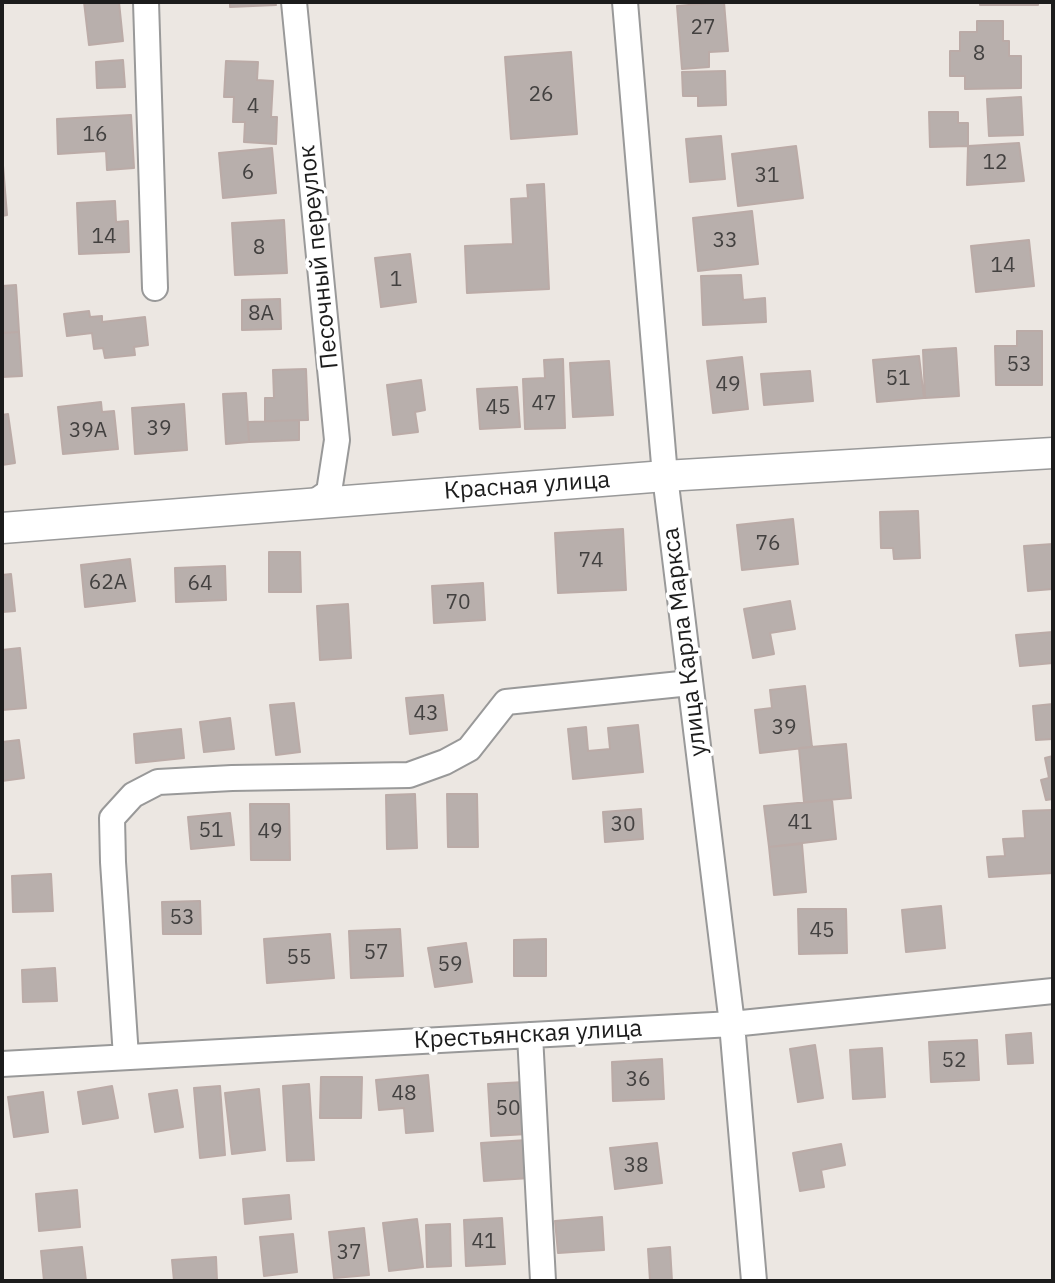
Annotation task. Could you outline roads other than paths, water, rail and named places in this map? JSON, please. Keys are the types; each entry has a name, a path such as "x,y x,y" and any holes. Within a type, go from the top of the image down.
{"street":[{"path":"146,2 155,288"},
{"name":"Песочный переулок","path":"294,2 337,440 330,492 313,503"},
{"name":"улица Карла Маркса","path":"625,2 665,476 732,1024 754,1281"},
{"name":"Красная улица","path":"2,528 665,476 1053,453"},
{"path":"126,1057 112,818 133,795 158,782 409,775 445,762 469,749 506,702 690,683"},
{"name":"Крестьянская улица","path":"2,1064 732,1024 1053,991"},
{"path":"530,1035 543,1281"}]}
